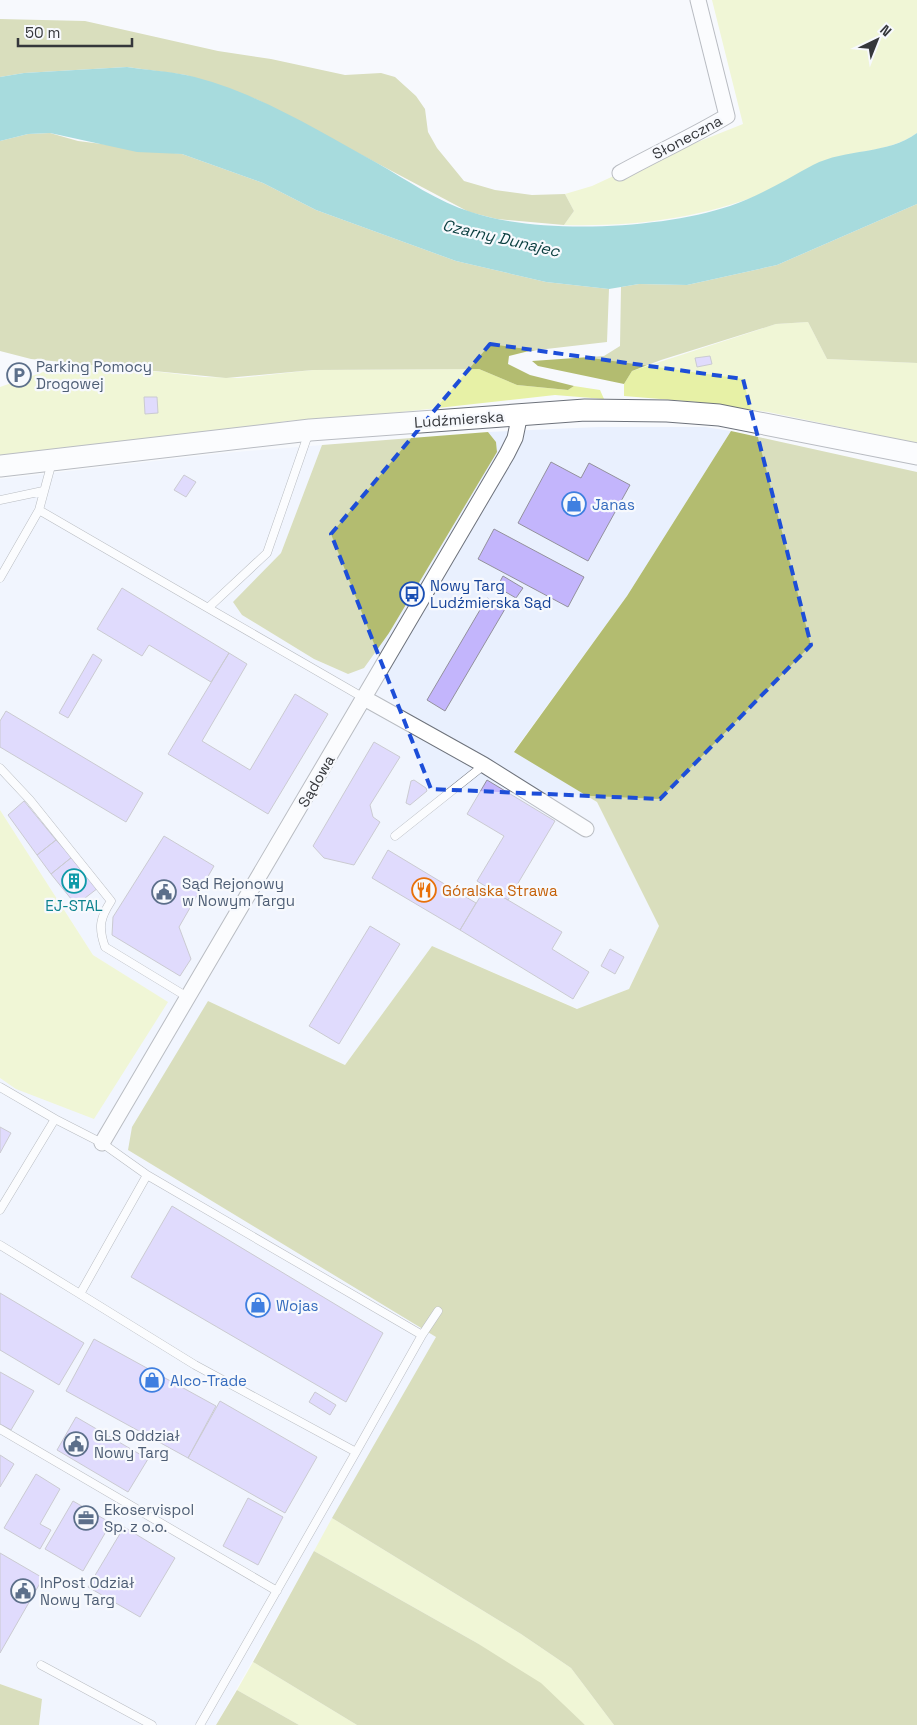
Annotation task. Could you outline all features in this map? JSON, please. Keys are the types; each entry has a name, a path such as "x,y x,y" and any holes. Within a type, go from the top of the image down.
{"main road":[{"name":"Ludźmierska","path":"0,466 310,430 520,414 615,409 719,415 917,454"}],"street":[{"name":"Słoneczna","path":"620,173 656,152 688,140 727,116 698,0"},
{"name":"Sądowa","path":"102,1143 189,998 507,454 515,438 520,414"},
{"path":"364,698 484,765 586,829"}],"lane":[{"path":"208,608 267,553 310,430"},
{"path":"0,578 39,510 53,460"},
{"path":"0,500 43,491"},
{"path":"39,510 364,698"},
{"path":"395,836 484,765"},
{"path":"0,768 30,800 111,900 101,917 101,936 105,947 189,998"},
{"path":"0,1087 55,1119 102,1143 147,1175 422,1335"},
{"path":"0,1210 55,1119"},
{"path":"80,1294 147,1175"},
{"path":"0,1244 196,1365 356,1452"},
{"path":"200,1725 422,1335 438,1311"},
{"path":"0,1429 277,1590"},
{"path":"41,1665 152,1725"}],"highlighted area":[{"path":"490,344 743,379 811,645 660,799 431,789 331,534"}],"shaded area":[{"path":"599,427 705,427 731,431 627,596 514,751 597,802 659,926 629,989 578,1009 432,946 345,1065 208,1001 128,1150 436,1337 216,1725 39,1725 42,1699 0,1684 0,1078 16,1089 167,1002 93,955 0,810 0,479 223,453 322,445 281,553 234,602 242,615 314,659 348,674 389,633 497,452 496,442 488,432"}],"green space":[{"path":"712,0 917,0 917,133 896,144 827,160 769,191 720,208 669,219 643,222 564,225 574,211 565,194 592,186 743,124"},
{"path":"0,19 85,21 218,51 271,59 345,75 381,73 395,77 416,96 425,109 428,132 437,148 464,181 495,190 532,195 565,194 574,211 564,225 497,219 469,212 258,100 186,75 127,67 24,73 0,77"},
{"path":"50,133 78,141 182,154 263,183 316,210 456,261 546,282 609,289 607,342 529,351 509,356 508,364 530,375 574,386 568,390 517,385 479,369 313,370 226,378 31,359 0,351 0,141 28,134"},
{"path":"917,204 917,363 827,359 808,322 776,324 661,360 632,371 624,384 538,366 532,361 604,356 620,346 621,287 639,284 687,285 777,265"},
{"path":"808,322 827,359 917,363 917,443 768,412 697,402 624,396 624,384 632,371 776,324"},
{"path":"72,362 204,377 239,378 313,370 479,369 517,385 568,390 574,386 600,390 604,399 555,395 365,416 287,421 214,433 0,457 0,387"},
{"path":"731,431 917,472 917,1725 614,1725 571,1668 521,1634 332,1518 436,1337 128,1150 132,1127 208,1001 345,1065 432,946 577,1009 629,989 659,926 597,802 514,752 627,596"},
{"path":"488,432 496,442 497,452 389,633 364,668 348,674 314,659 242,615 233,602 281,553 322,445"},
{"path":"0,810 93,955 168,1002 94,1119 16,1089 0,1078"},
{"path":"332,1518 521,1634 571,1668 614,1725 585,1725 477,1643 314,1551"},
{"path":"314,1551 477,1643 541,1683 585,1725 357,1725 253,1662"},
{"path":"253,1662 357,1725 299,1725 237,1690"},
{"path":"0,1684 42,1699 39,1725 0,1725"},
{"path":"237,1690 299,1725 216,1725"}],"water":[{"name":"Czarny Dunajec","path":"127,67 186,75 235,90 284,112 447,203 471,212 499,219 531,224 600,226 670,220 702,214 752,197 826,160 893,145 917,133 917,204 777,265 687,285 639,284 609,289 546,282 456,261 316,210 263,183 182,154 137,152 50,133 28,134 0,141 0,77 24,73"}],"building":[{"path":"710,356 712,364 697,367 695,358"},
{"path":"144,397 157,397 158,413 145,414"},
{"name":"Janas","path":"551,462 581,478 589,463 630,485 588,561 518,523"},
{"path":"184,475 196,482 186,497 174,490"},
{"path":"494,529 584,577 568,607 478,559"},
{"path":"503,576 523,588 516,598 497,587"},
{"path":"122,588 229,653 211,682 149,645 142,656 97,629"},
{"path":"487,598 505,609 445,711 427,700"},
{"path":"229,653 247,664 202,741 250,770 295,694 328,714 268,814 168,754"},
{"path":"93,654 102,660 68,718 59,713"},
{"path":"6,711 143,793 126,822 0,747 0,721"},
{"name":"Sąd Rejonowy w Nowym Targu","path":"374,742 400,757 370,805 373,817 380,822 354,865 324,858 313,846"},
{"path":"414,780 426,788 427,791 410,805 406,803 411,781"},
{"path":"487,780 555,821 508,900 477,881 504,836 467,814"},
{"path":"24,801 56,840 37,855 8,815"},
{"name":"Sąd Rejonowy w Nowym Targu","path":"164,836 214,866 179,927 191,959 180,976 112,935 113,917"},
{"path":"56,840 72,857 51,874 37,855"},
{"name":"Góralska Strawa","path":"388,850 476,903 460,930 372,878"},
{"name":"EJ-STAL","path":"72,857 98,888 76,905 51,874"},
{"path":"486,887 562,932 552,949 589,972 573,999 460,930"},
{"path":"370,926 400,944 339,1044 309,1026"},
{"path":"610,949 624,957 615,974 601,966"},
{"path":"0,1127 11,1133 0,1153"},
{"name":"Wojas","path":"172,1206 383,1333 346,1402 131,1277"},
{"path":"0,1293 84,1343 59,1385 0,1350"},
{"path":"94,1339 216,1406 188,1458 66,1391"},
{"path":"0,1372 34,1391 11,1430 0,1424"},
{"path":"315,1392 336,1405 330,1415 309,1402"},
{"path":"220,1401 317,1457 285,1513 188,1458"},
{"path":"76,1417 148,1459 128,1492 57,1450"},
{"path":"0,1455 14,1464 0,1487"},
{"path":"36,1474 60,1489 40,1524 51,1530 40,1549 4,1528"},
{"path":"248,1498 283,1517 258,1565 223,1546"},
{"path":"73,1501 111,1523 83,1571 45,1549"},
{"path":"124,1527 175,1558 140,1617 88,1587"},
{"path":"0,1553 43,1578 0,1653"}],"place":[{"name":"Parking Pomocy Drogowej","path":"19,375"},
{"name":"Janas","path":"574,504"},
{"name":"Nowy Targ Ludźmierska Sąd","path":"412,594"},
{"name":"EJ-STAL","path":"74,881"},
{"name":"Góralska Strawa","path":"424,890"},
{"name":"Sąd Rejonowy w Nowym Targu","path":"164,892"},
{"name":"Wojas","path":"258,1305"},
{"name":"Alco-Trade","path":"152,1380"},
{"name":"GLS Oddział Nowy Targ","path":"76,1444"},
{"name":"Ekoservispol Sp. z o.o.","path":"86,1518"},
{"name":"InPost Odział Nowy Targ","path":"23,1591"}]}
